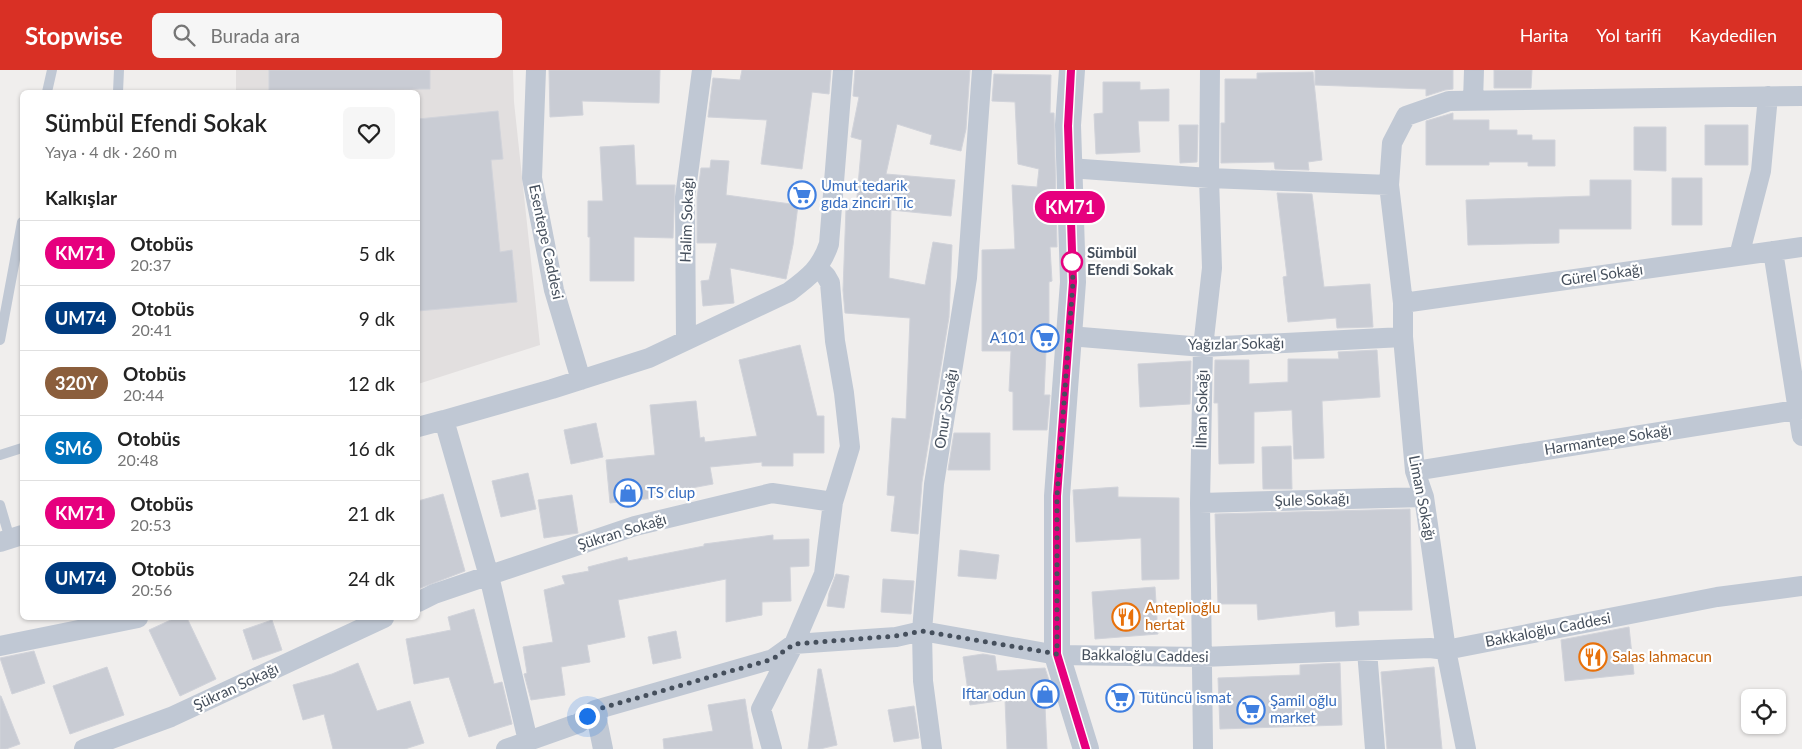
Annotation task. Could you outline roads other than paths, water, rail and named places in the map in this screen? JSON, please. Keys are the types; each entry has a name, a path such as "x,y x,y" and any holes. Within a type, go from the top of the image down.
{"street":[{"name":"Esentepe Caddesi","path":"536,70 532,178 554,290 581,380"},
{"name":"Halim Sokağı","path":"686,340 685,197 702,70"},
{"path":"420,426 581,380 649,358 790,292 818,268 825,258 829,244 843,70"},
{"name":"Onur Sokağı","path":"932,749 923,681 922,631 934,484 967,278 982,70"},
{"path":"1072,70 1068,126 1073,282 1057,496 1057,654 1086,749"},
{"name":"İlhan Sokağı","path":"1204,749 1200,503 1203,347 1212,268 1209,178 1210,70"},
{"path":"1473,100 1474,70"},
{"path":"1739,256 1761,171 1768,96"},
{"name":"Liman Sokağı","path":"1466,749 1446,650 1424,497 1415,471 1403,337 1403,303 1389,185 1392,143 1406,116 1449,101 1802,96"},
{"path":"1069,168 1209,178 1389,185"},
{"name":"Gürel Sokağı","path":"1403,303 1802,247"},
{"path":"1773,252 1800,409 1802,436"},
{"path":"772,749 761,709 794,644 824,574 833,502 850,446 830,283 818,268"},
{"name":"Yağızlar Sokağı","path":"1069,336 1203,347 1403,337"},
{"name":"Harmantepe Sokağı","path":"1415,471 1800,409"},
{"path":"444,420 489,576 528,741"},
{"name":"Şükran Sokağı","path":"420,601 434,594 635,526 772,493 833,502"},
{"name":"Şule Sokağı","path":"1200,503 1424,497"},
{"name":"Bakkaloğlu Caddesi","path":"794,644 896,636 922,631 1057,654 1202,657 1430,648 1446,650 1717,597 1802,586"},
{"path":"0,646 128,620"},
{"name":"Şükran Sokağı","path":"84,749 171,717 380,620"},
{"path":"506,749 579,723 595,710 773,659 794,644"},
{"path":"1367,651 1375,749"},
{"path":"595,710 603,749"}],"lane":[{"path":"48,90 52,70"},
{"path":"118,90 120,70"},
{"path":"0,340 20,233"},
{"path":"0,456 20,449"},
{"path":"0,505 11,539"}],"place":[{"name":"Umut tedarik gıda zinciri Tic","path":"802,195"},
{"name":"Sümbül Efendi Sokak","path":"1072,262"},
{"name":"A101","path":"1045,338"},
{"name":"TS clup","path":"628,493"},
{"name":"Anteplioğlu hertat","path":"1126,617"},
{"name":"Salas lahmacun","path":"1593,657"},
{"name":"Iftar odun","path":"1045,694"},
{"name":"Tütüncü ismat","path":"1120,698"},
{"name":"Şamil oğlu market","path":"1251,710"}]}
